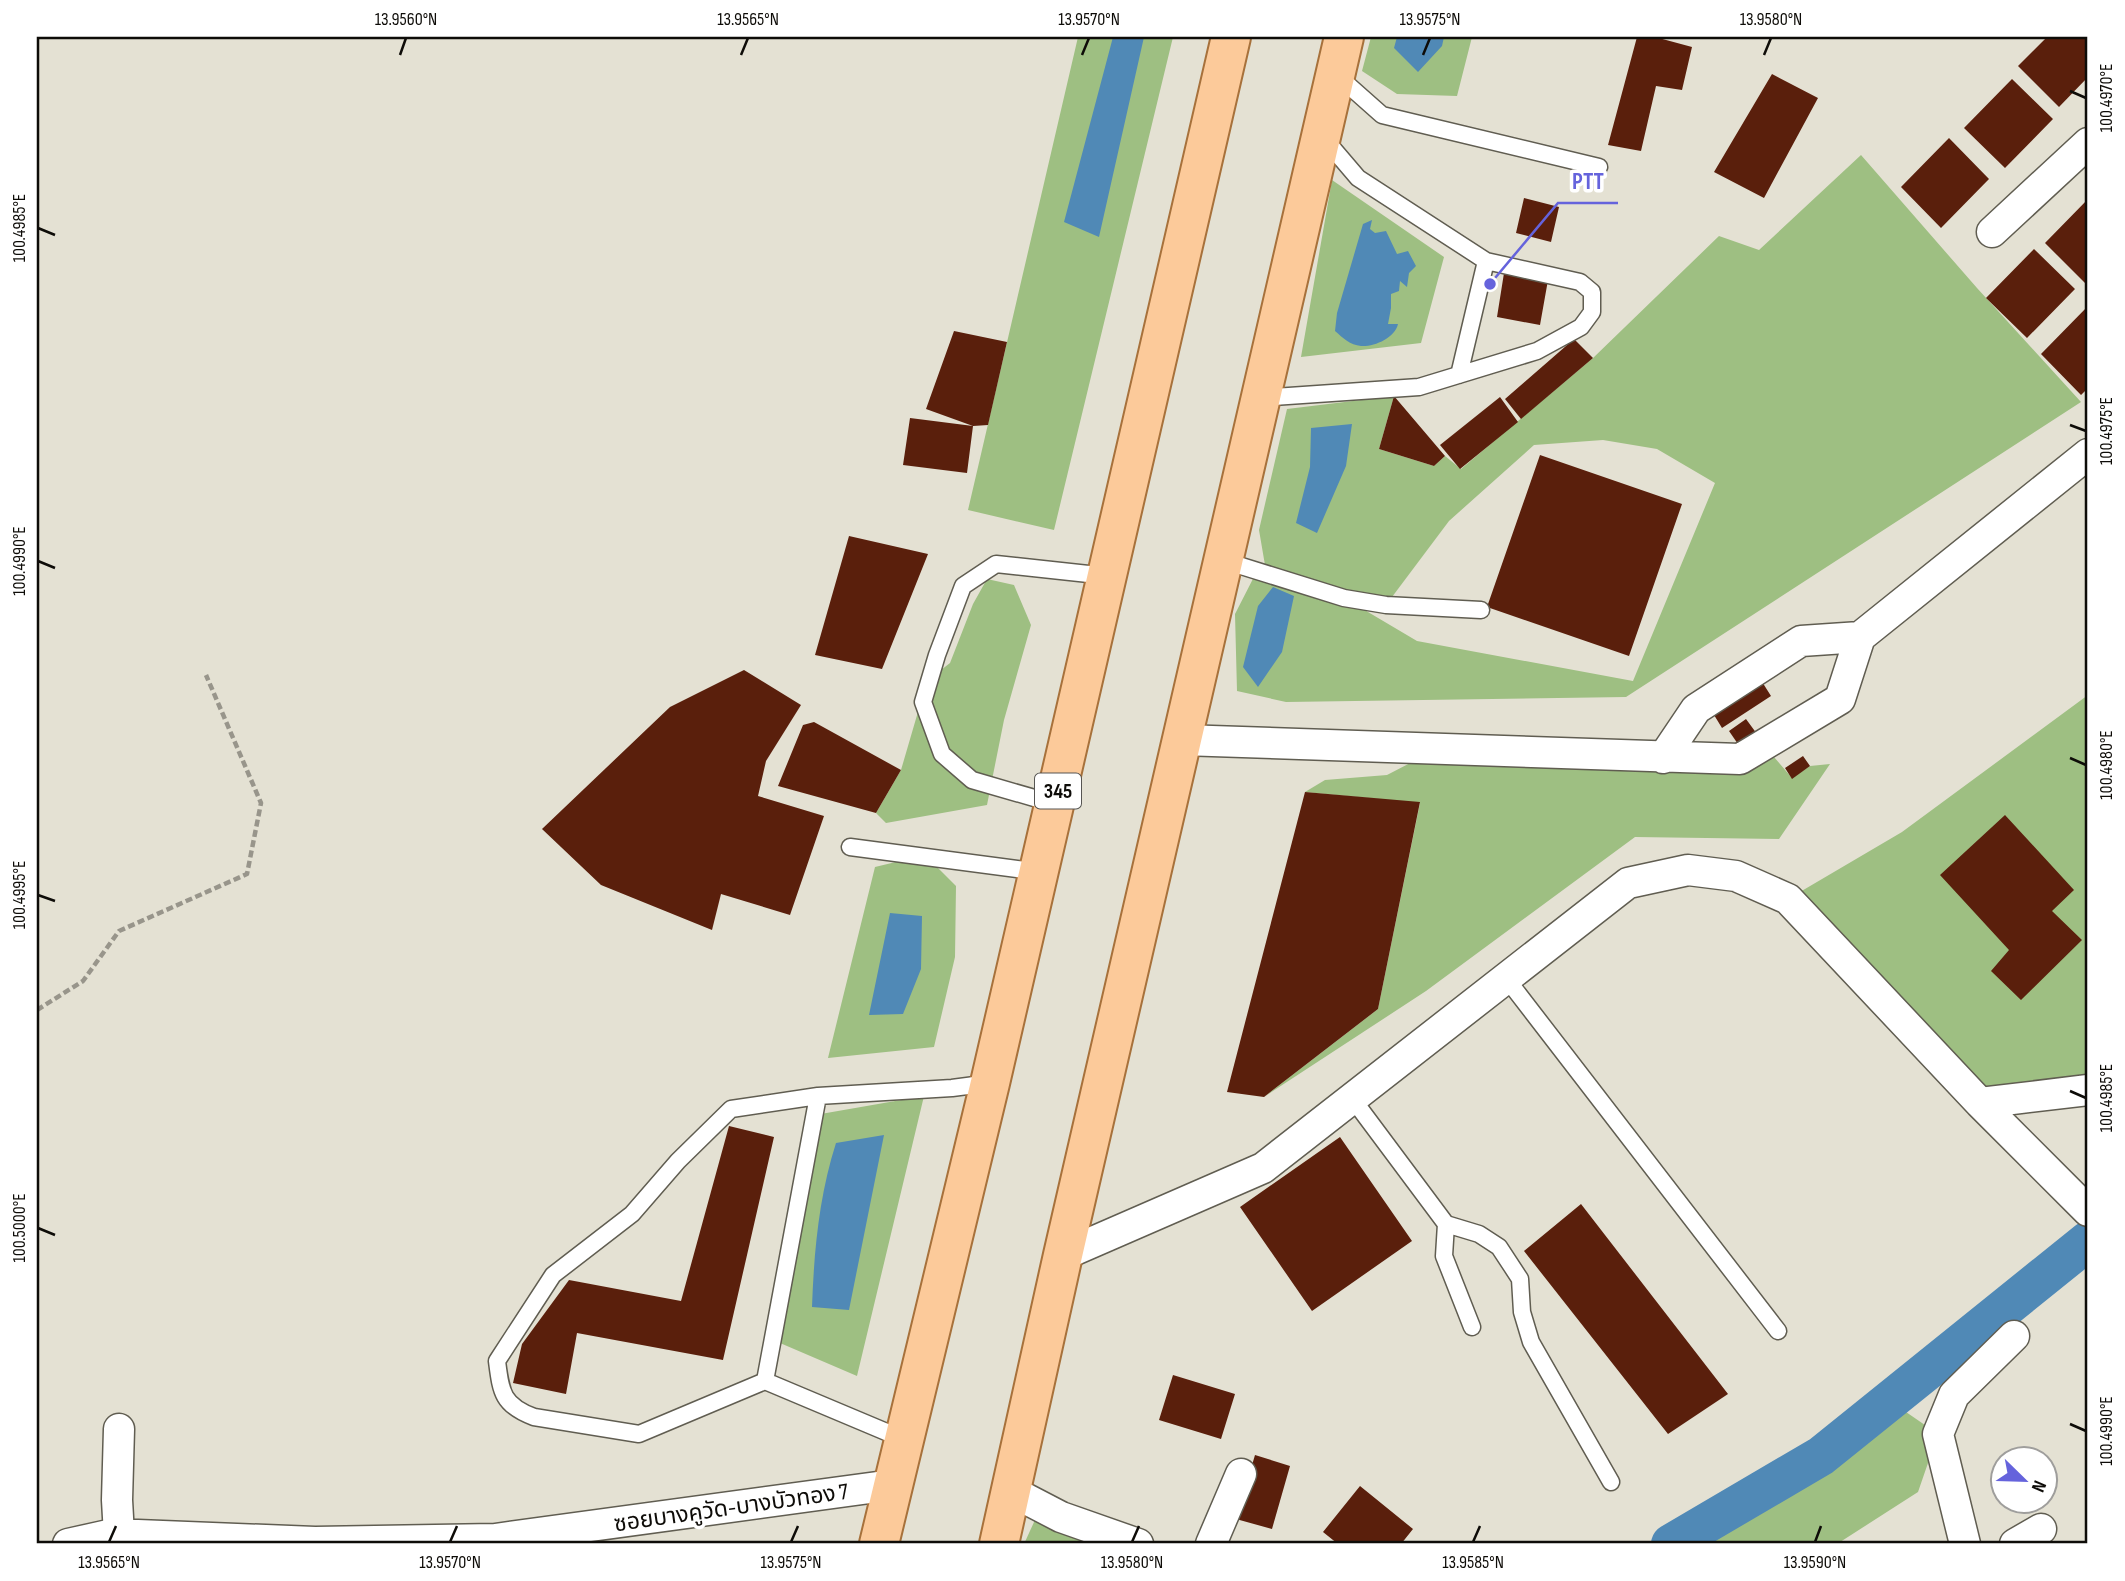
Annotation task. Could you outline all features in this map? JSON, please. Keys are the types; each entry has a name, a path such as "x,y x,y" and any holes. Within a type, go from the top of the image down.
{"main road":[{"name":"345","path":"879,1544 1040,872 1231,37"},
{"path":"999,1544 1063,1255 1344,37"}],"street":[{"path":"1992,232 2088,143"},
{"path":"1182,740 1740,759 1840,699 1860,637 2088,454"},
{"path":"1663,758 1696,709 1801,641 1860,637"},
{"path":"1063,1255 1263,1168 1628,883 1688,870 1736,876 1788,898 1980,1103 2081,1203"},
{"path":"1980,1103 2088,1090"},
{"path":"1965,1544 1938,1434 1954,1395 2014,1335"},
{"path":"119,1429 119,1535"},
{"path":"1211,1544 1241,1474"},
{"name":"ซอยบางคูวัด-บางบัวทอง 7","path":"68,1544 119,1535 315,1542 495,1539 892,1485"},
{"path":"1012,1492 1061,1517 1139,1544"},
{"path":"2015,1544 2041,1530"}],"lane":[{"path":"1336,75 1382,115 1599,167"},
{"path":"1260,398 1419,387 1537,351 1581,327 1592,312 1592,292 1580,282 1486,261 1358,178 1321,135"},
{"path":"1459,375 1486,261"},
{"path":"1223,560 1344,598 1386,605 1481,610"},
{"path":"1055,804 972,780 942,754 923,702 963,586 996,564 1107,576"},
{"path":"850,847 1040,872"},
{"path":"1506,978 1778,1331"},
{"path":"903,1439 765,1381 639,1434 534,1417 508,1403 500,1388 497,1361 554,1275 632,1214 678,1161 731,1109 818,1096 952,1088 990,1083"},
{"path":"765,1381 818,1096"},
{"path":"1352,1098 1446,1224 1479,1234 1499,1247 1520,1279 1522,1312 1531,1342 1611,1482"},
{"path":"1446,1224 1444,1256 1472,1327"}],"path":[{"path":"37,1010 83,981 119,931 247,874 261,803 206,675"}],"green space":[{"path":"1078,37 1173,37 1054,530 968,510"},
{"path":"1371,37 1472,37 1457,96 1397,94 1362,71"},
{"path":"1861,155 2081,402 1626,697 1286,702 1237,691 1235,614 1258,569 1266,571 1259,530 1287,409 1394,396 1379,449 1434,466 1445,456 1461,469 1593,358 1719,236 1759,250","holes":["1603,440 1657,449 1715,483 1633,681 1417,641 1346,599 1386,605 1449,521 1534,445"]},
{"path":"1332,180 1444,257 1421,343 1301,357"},
{"path":"987,579 1014,585 1031,625 1004,720 987,805 886,823 876,813 901,770 927,681 950,663 973,604"},
{"path":"2088,695 2088,1090 1980,1103 1788,899 1902,832"},
{"path":"1768,750 1792,778 1810,766 1830,764 1779,839 1635,837 1426,991 1264,1097 1378,1009 1420,803 1305,792 1325,780 1387,775 1416,760"},
{"path":"925,855 956,886 955,957 934,1047 828,1058 875,867"},
{"path":"924,1096 857,1376 766,1337 815,1115"},
{"path":"1890,1401 1938,1434 1918,1492 1837,1544 1682,1544 1698,1528 1821,1456"},
{"path":"1040,1509 1119,1544 1024,1544"}],"water":[{"path":"1113,37 1144,37 1099,237 1064,222"},
{"path":"1397,37 1444,37 1442,46 1418,72 1394,48"},
{"path":"1372,220 1370,229 1375,233 1386,231 1397,254 1408,251 1416,266 1409,273 1407,287 1400,281 1399,291 1391,294 1388,324 1398,324 1396,329 1383,341 1361,346 1350,343 1335,331 1337,313 1363,224"},
{"path":"1352,424 1346,466 1317,533 1296,523 1310,467 1311,428"},
{"path":"1273,587 1294,596 1282,652 1258,687 1243,667 1258,606"},
{"path":"890,913 922,916 921,969 903,1014 869,1015"},
{"path":"884,1135 849,1310 812,1307 818,1224 836,1143"}],"building":[{"path":"1637,37 1655,37 1692,47 1682,90 1656,86 1641,151 1608,145"},
{"path":"2047,37 2088,39 2088,77 2059,107 2018,66"},
{"path":"1772,74 1818,98 1764,198 1714,172"},
{"path":"2012,79 2053,119 2005,168 1964,128"},
{"path":"1949,138 1989,179 1941,228 1901,187"},
{"path":"1524,198 1559,207 1551,242 1516,233"},
{"path":"2088,199 2088,281 2086,284 2045,243"},
{"path":"2034,249 2075,289 2027,338 1986,298"},
{"path":"1504,273 1548,280 1540,325 1497,317"},
{"path":"2088,306 2088,388 2081,395 2041,354"},
{"path":"954,331 1007,342 988,425 973,426 926,409"},
{"path":"1574,339 1593,358 1521,419 1505,399"},
{"path":"1394,396 1445,456 1434,466 1379,449"},
{"path":"1500,397 1518,422 1460,469 1440,445"},
{"path":"910,418 973,426 967,473 903,465"},
{"path":"1540,455 1682,504 1629,656 1487,607"},
{"path":"849,536 928,554 882,669 815,655"},
{"path":"744,670 801,705 766,761 758,796 824,816 790,915 721,894 712,930 601,885 542,829 670,707"},
{"path":"1759,677 1771,696 1722,728 1711,710"},
{"path":"1746,719 1757,734 1740,747 1729,731"},
{"path":"814,722 901,770 876,813 778,786 803,725"},
{"path":"1803,756 1810,766 1792,779 1785,768"},
{"path":"1305,792 1420,802 1378,1009 1264,1097 1227,1092"},
{"path":"2005,815 2074,890 2052,911 2082,940 2021,1000 1991,971 2009,950 1940,875"},
{"path":"729,1126 774,1137 723,1360 577,1333 566,1394 513,1383 522,1344 569,1280 681,1301"},
{"path":"1340,1137 1412,1241 1312,1311 1240,1207"},
{"path":"1581,1204 1728,1394 1668,1434 1524,1251"},
{"path":"1173,1375 1235,1394 1221,1439 1159,1420"},
{"path":"1255,1455 1290,1466 1272,1529 1236,1519"},
{"path":"1360,1486 1413,1529 1401,1544 1338,1544 1323,1532"}],"waterway":[{"path":"1671,1544 1821,1456 2088,1241"}],"place":[{"name":"PTT","path":"1490,284"}]}
